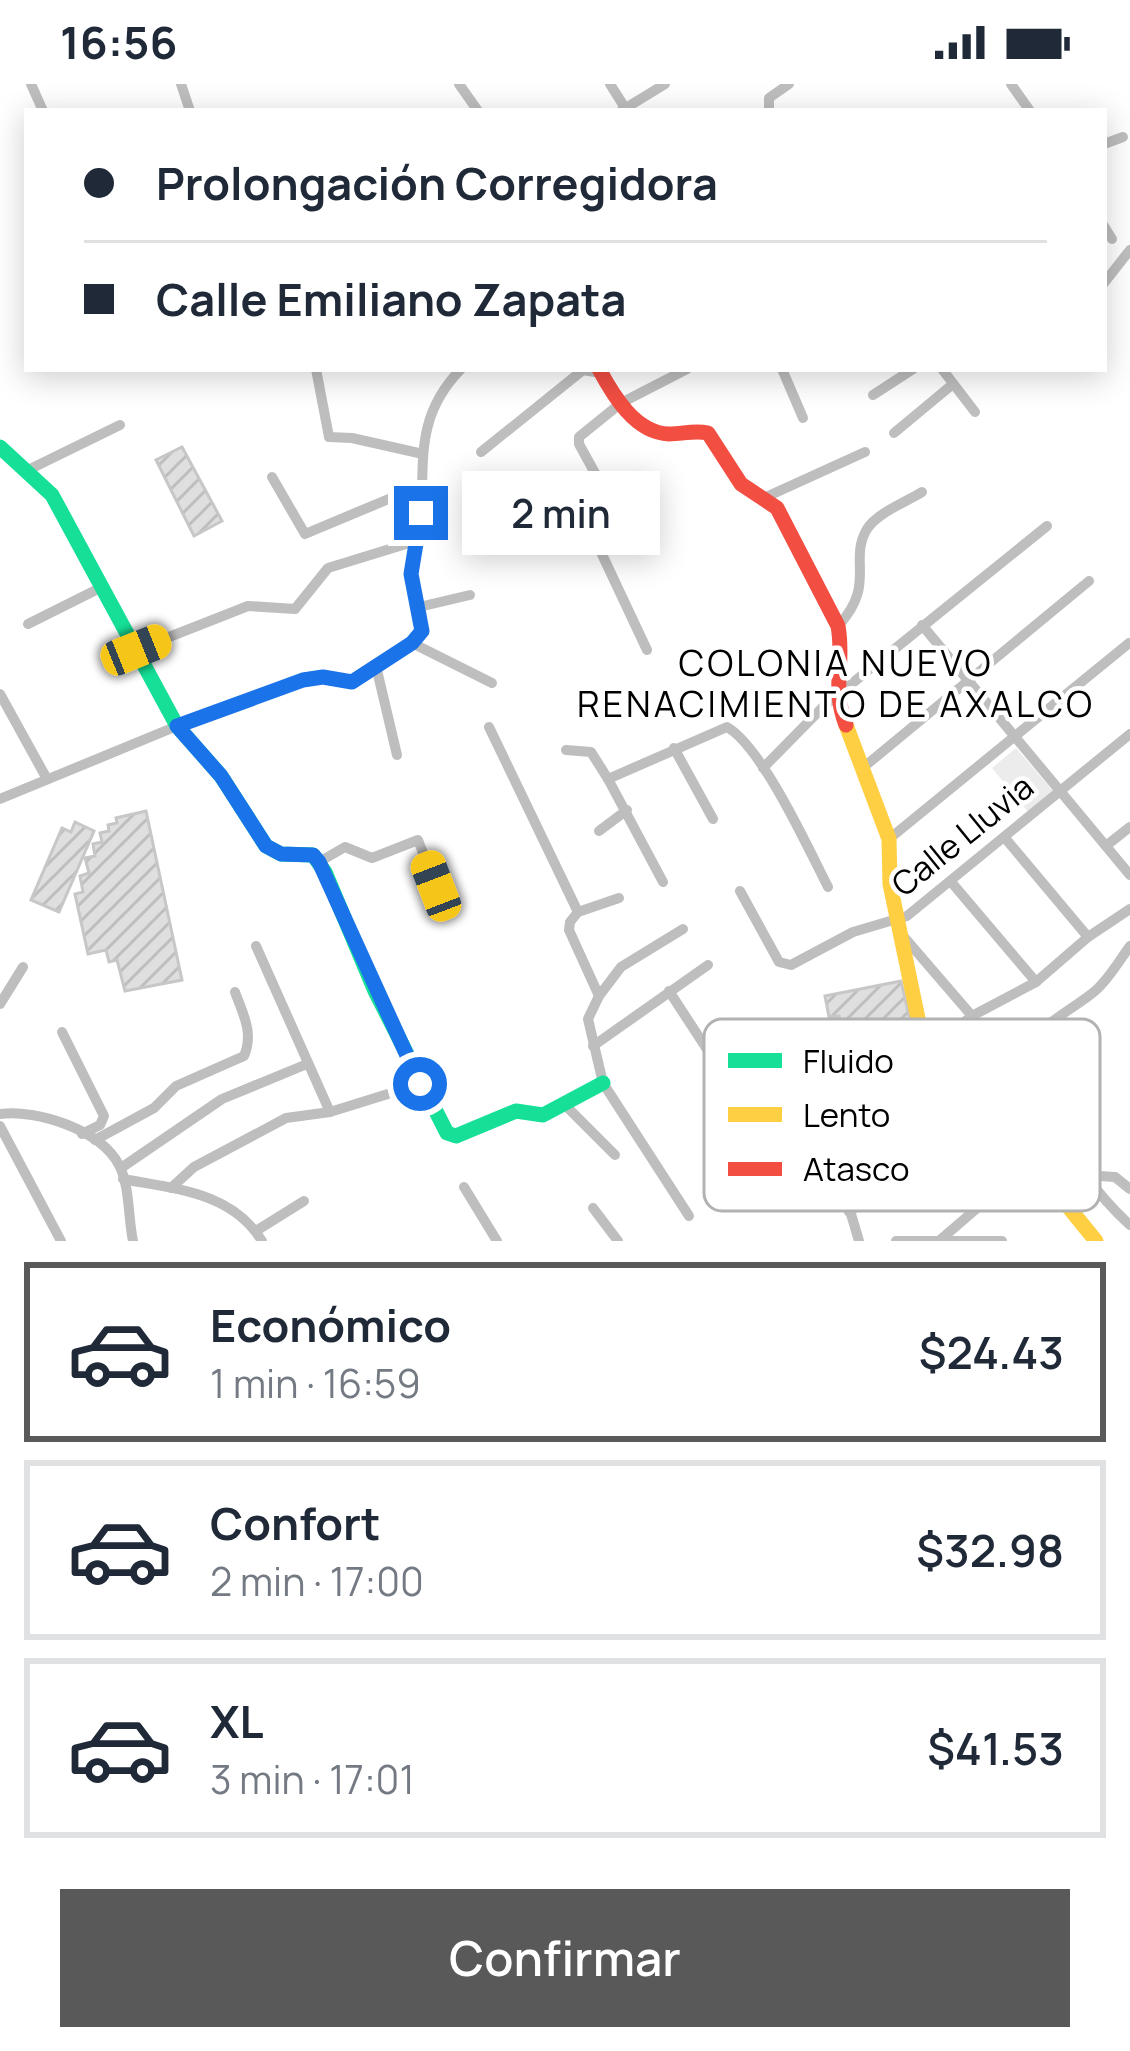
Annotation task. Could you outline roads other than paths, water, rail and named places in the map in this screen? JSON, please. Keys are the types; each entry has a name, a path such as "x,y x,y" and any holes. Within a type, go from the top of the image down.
{"street":[{"path":"627,108 665,84"},
{"path":"769,108 769,98 789,84"},
{"path":"1107,144 1123,137"},
{"path":"1107,230 1112,238"},
{"path":"1107,279 1130,250"},
{"path":"317,372 329,437 422,454"},
{"path":"0,799 303,680 323,677 352,682 412,643 422,631 411,574 419,540 422,454 435,402 459,372"},
{"path":"482,452 581,372"},
{"path":"601,372 621,403 657,432 671,435 693,429 716,440 741,484 777,508 838,626 842,647 836,699 889,839 890,884 918,1019"},
{"path":"647,650 591,531 590,518 607,495 578,444 582,433 621,403 681,372"},
{"path":"783,372 803,418"},
{"path":"873,395 908,372"},
{"path":"944,372 975,412"},
{"path":"894,433 953,384"},
{"path":"26,471 120,425"},
{"path":"0,448 52,495 177,726 221,776 266,846 281,854 313,855 319,862 420,1084 452,1136 505,1114 543,1115 603,1083"},
{"path":"766,497 865,452"},
{"path":"272,477 305,534 391,498 422,493"},
{"path":"838,626 859,598 865,532 922,492"},
{"path":"763,769 824,706 1047,526"},
{"path":"136,650 248,606 295,609 328,568 419,540"},
{"path":"865,766 1089,581"},
{"path":"28,624 102,587"},
{"path":"419,608 470,595"},
{"path":"922,626 1130,874"},
{"path":"412,643 492,683"},
{"path":"889,839 1129,643"},
{"path":"376,666 397,755"},
{"path":"0,694 47,779"},
{"path":"488,727 578,912"},
{"path":"608,779 727,727 738,734 763,769 828,887"},
{"name":"Calle Lluvia","path":"740,891 784,966 853,932 897,925 1130,734"},
{"path":"674,748 712,819"},
{"path":"566,750 590,752 627,810 663,882"},
{"path":"598,831 627,810"},
{"path":"1107,845 1130,827"},
{"path":"1005,838 1088,938"},
{"path":"319,862 345,847 372,858 418,840 436,886"},
{"path":"952,883 1036,982"},
{"path":"598,996 568,930 578,912 619,898"},
{"path":"968,1019 1036,982 1130,909"},
{"path":"897,925 972,1016"},
{"path":"683,929 621,967 588,1018 603,1083 689,1216"},
{"path":"256,946 330,1112"},
{"path":"1054,1019 1101,985 1130,946"},
{"path":"593,1046 708,965"},
{"path":"0,1004 23,967"},
{"path":"669,991 704,1045"},
{"path":"95,1140 154,1108 176,1086 244,1056 250,1043 235,992"},
{"path":"62,1032 104,1116 100,1125 82,1134"},
{"path":"122,1173 222,1099 307,1064"},
{"path":"171,1188 194,1166 286,1118 330,1112 420,1084"},
{"path":"565,1106 615,1155"},
{"path":"0,1114 35,1115 95,1140 122,1173 133,1241"},
{"path":"0,1126 61,1241"},
{"path":"122,1173 233,1208 259,1236 304,1201"},
{"path":"1100,1176 1115,1177 1130,1189"},
{"path":"464,1187 497,1241"},
{"path":"1100,1196 1130,1225"},
{"path":"592,1208 617,1241"},
{"path":"936,1240 972,1211"},
{"path":"1072,1211 1096,1241"},
{"path":"849,1212 859,1241"},
{"path":"896,1241 1002,1241"}],"district":[{"name":"COLONIA NUEVO RENACIMIENTO DE AXALCO","path":"836,682"}]}
